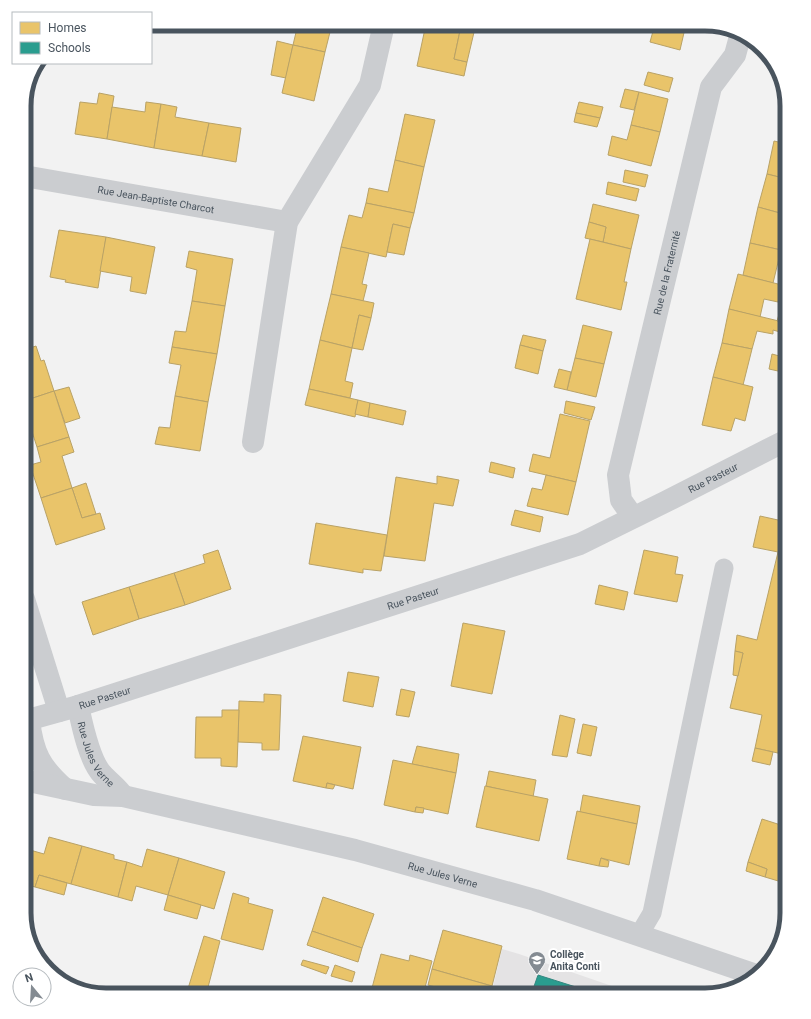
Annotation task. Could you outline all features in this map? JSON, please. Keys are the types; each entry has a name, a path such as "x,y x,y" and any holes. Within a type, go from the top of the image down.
{"street":[{"path":"253,442 287,222 370,85 382,31"},
{"name":"Rue de la Fraternité","path":"633,517 621,500 618,475 711,86 735,55 739,39"},
{"name":"Rue Jean-Baptiste Charcot","path":"31,177 287,222"},
{"name":"Rue Pasteur","path":"31,719 580,544 780,444"},
{"path":"31,617 68,708"},
{"name":"Rue Jules Verne","path":"68,708 101,773 116,785 123,796"},
{"name":"Rue Jules Verne","path":"31,736 36,752 47,774 65,789 94,795 123,796 355,850 535,900 750,973"},
{"path":"31,782 65,789"}],"lane":[{"path":"639,936 652,913 724,568"}],"shaded area":[{"name":"Collège Anita Conti","path":"502,949 618,988 493,988"}],"building: Homes":[{"path":"296,31 330,31 325,52 293,45"},
{"path":"424,31 460,31 454,59 467,62 464,76 417,66"},
{"path":"460,31 474,31 467,62 454,59"},
{"path":"653,31 684,31 680,50 650,42"},
{"path":"277,41 293,45 286,78 271,75"},
{"path":"293,45 325,52 314,101 282,93"},
{"path":"648,72 673,78 669,92 644,85"},
{"path":"625,89 639,92 634,110 620,107"},
{"path":"639,92 668,99 660,132 631,125"},
{"path":"99,93 114,96 107,139 75,134 80,102 97,104"},
{"path":"146,102 161,104 154,148 107,139 112,107 145,112"},
{"path":"579,102 603,107 600,118 576,113"},
{"path":"161,104 177,107 175,117 209,123 202,156 154,148"},
{"path":"576,113 600,118 597,127 574,122"},
{"path":"405,114 435,120 424,167 395,160"},
{"path":"209,123 241,128 236,162 202,156"},
{"path":"631,125 660,132 651,166 608,155 612,136 627,140"},
{"path":"774,141 780,142 780,177 767,174"},
{"path":"395,160 424,167 414,213 366,203 369,188 388,192"},
{"path":"625,170 648,175 645,187 623,182"},
{"path":"767,174 780,177 780,213 758,207"},
{"path":"608,182 639,189 636,201 606,194"},
{"path":"366,203 414,213 410,228 393,224 386,257 341,247 349,215 362,218"},
{"path":"593,204 639,215 631,249 603,242 606,227 589,222"},
{"path":"758,207 780,213 780,250 750,243"},
{"path":"589,222 606,227 603,242 585,238"},
{"path":"393,224 410,228 404,255 387,252"},
{"path":"59,230 106,237 98,288 65,282 66,280 50,277"},
{"path":"106,237 155,247 146,294 130,291 132,277 100,271"},
{"path":"590,239 631,249 624,282 627,282 621,310 576,299"},
{"path":"750,243 780,250 773,283 743,275"},
{"path":"341,247 369,253 362,284 367,285 363,301 331,294"},
{"path":"189,251 233,259 225,306 192,301 197,270 186,267"},
{"path":"738,274 780,284 778,302 764,299 760,317 729,309"},
{"path":"331,294 374,303 371,318 359,315 352,348 320,340"},
{"path":"192,301 225,306 217,354 172,347 175,331 186,332"},
{"path":"729,309 780,321 780,332 773,330 773,334 757,331 752,349 722,343"},
{"path":"780,311 780,322 777,321"},
{"path":"359,315 371,318 363,350 352,348"},
{"path":"583,325 612,332 604,364 575,358"},
{"path":"523,335 546,340 543,351 520,345"},
{"path":"320,340 352,348 345,381 353,383 350,398 309,389"},
{"path":"722,343 752,349 743,385 713,377"},
{"path":"520,345 543,351 538,374 515,368"},
{"path":"36,346 41,361 44,360 54,391 31,399 31,348"},
{"path":"172,347 217,354 208,402 175,396 181,365 169,363"},
{"path":"772,354 780,356 780,371 769,369"},
{"path":"575,358 604,364 596,397 567,390"},
{"path":"559,369 571,372 567,390 554,387"},
{"path":"713,377 753,387 745,421 735,418 731,431 702,425"},
{"path":"69,387 80,418 65,423 54,391"},
{"path":"309,389 358,400 355,417 305,405"},
{"path":"54,391 69,437 37,447 31,429 31,399"},
{"path":"175,396 208,402 200,451 155,444 159,427 170,428"},
{"path":"358,400 370,403 368,417 355,414"},
{"path":"566,401 595,407 591,420 564,413"},
{"path":"370,403 406,411 403,425 368,417"},
{"path":"560,414 590,421 576,482 529,471 533,454 550,458"},
{"path":"69,437 74,452 62,456 72,488 41,498 31,468 31,465 41,462 37,447"},
{"path":"491,462 515,468 513,478 489,472"},
{"path":"546,475 576,482 568,515 527,506 532,488 542,490"},
{"path":"437,476 459,480 453,506 434,503 425,561 384,556 396,477 437,484"},
{"path":"86,483 96,514 82,518 72,488"},
{"path":"72,488 82,518 100,513 105,529 56,545 41,498"},
{"path":"515,510 543,517 540,532 511,525"},
{"path":"760,516 780,520 780,753 755,748 762,715 730,708 743,653 735,651 737,635 757,640 778,552 753,547"},
{"path":"316,523 387,535 381,571 363,569 363,573 309,564"},
{"path":"218,550 231,589 185,605 174,573 205,563 203,555"},
{"path":"644,550 678,557 675,574 683,575 677,602 634,594"},
{"path":"174,573 185,605 139,619 129,587"},
{"path":"599,585 628,592 624,610 595,604"},
{"path":"129,587 139,619 93,635 82,602"},
{"path":"463,623 505,631 492,694 451,686"},
{"path":"735,651 743,653 738,676 733,675"},
{"path":"348,672 379,677 373,707 343,701"},
{"path":"401,689 415,692 409,717 396,715"},
{"path":"264,694 281,695 279,750 262,750 262,743 238,742 239,701 264,702"},
{"path":"222,710 239,710 237,767 221,766 221,758 195,758 196,717 222,717"},
{"path":"560,715 575,719 567,757 552,755"},
{"path":"583,724 597,727 591,756 577,753"},
{"path":"303,736 361,747 353,789 327,783 326,788 293,781"},
{"path":"417,746 459,754 456,773 412,764"},
{"path":"755,748 773,752 770,765 752,761"},
{"path":"393,760 456,773 448,814 416,807 415,812 384,805"},
{"path":"489,771 536,780 533,797 486,786"},
{"path":"327,783 335,785 333,789 326,788"},
{"path":"485,786 548,799 539,841 476,827"},
{"path":"583,795 640,806 637,824 580,812"},
{"path":"416,807 424,808 423,813 415,812"},
{"path":"577,811 637,824 629,865 601,858 599,866 567,859"},
{"path":"762,819 780,825 780,882 765,877 767,869 748,862"},
{"path":"49,837 82,846 71,884 39,875 35,887 31,886 31,850 44,854"},
{"path":"82,846 114,855 114,859 127,862 118,897 71,884"},
{"path":"147,849 179,858 168,895 136,886 132,901 118,897 127,862 142,867"},
{"path":"179,858 225,872 214,909 168,895"},
{"path":"601,858 609,861 608,867 599,866"},
{"path":"748,862 767,869 765,877 746,871"},
{"path":"39,875 67,883 64,895 35,887"},
{"path":"233,893 249,898 248,903 273,910 263,950 221,939"},
{"path":"168,895 201,905 197,919 164,910"},
{"path":"323,897 374,914 362,948 312,931"},
{"path":"443,930 502,946 492,986 432,969"},
{"path":"312,931 362,948 358,962 307,945"},
{"path":"204,936 220,941 208,988 188,988"},
{"path":"381,954 409,961 410,955 432,961 425,988 372,988"},
{"path":"303,960 329,967 326,974 301,965"},
{"path":"335,965 355,972 352,982 331,976"},
{"path":"432,969 492,986 492,988 439,988 428,985"}],"building: Schools":[{"path":"538,975 579,988 533,988"}],"place":[{"name":"Collège Anita Conti","path":"537,975"}]}
